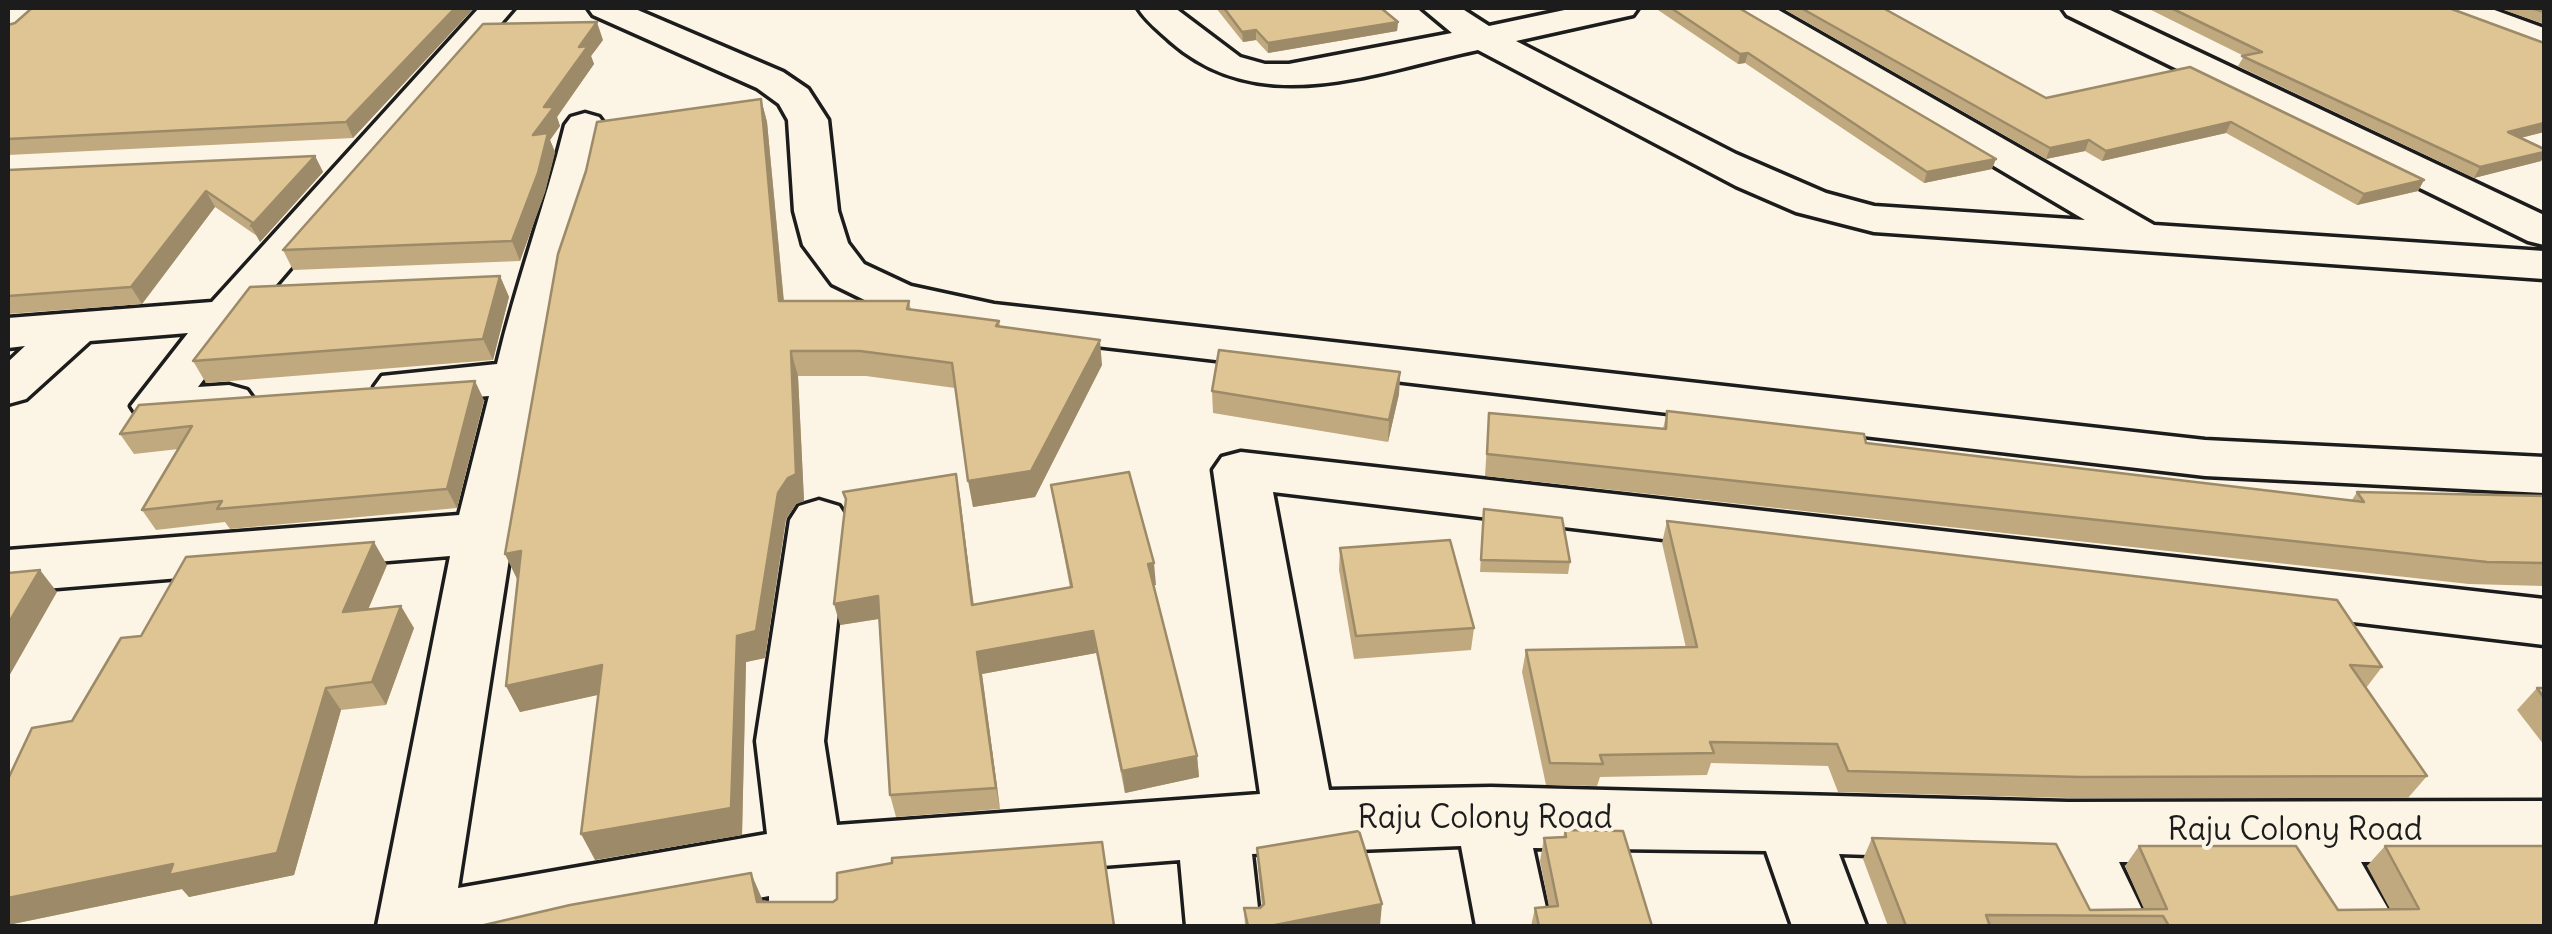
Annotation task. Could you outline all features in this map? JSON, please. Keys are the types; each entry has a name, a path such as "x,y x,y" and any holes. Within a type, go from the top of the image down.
{"street":[{"path":"8,27 34,8"},
{"path":"272,397 157,406 236,303 497,8"},
{"path":"605,8 770,80 794,97 808,120 816,211 826,245 848,274 896,297 994,319 2205,458 2544,475"},
{"path":"1155,8 1224,65 1250,76 1270,78 1318,73 1621,8"},
{"path":"1439,8 1480,38 1752,178 1828,211 1874,219 2544,265"},
{"path":"1750,8 2148,238"},
{"path":"2079,8 2544,232"},
{"path":"2458,8 2544,40"},
{"path":"414,926 484,533 521,378 521,279 570,193 585,124"},
{"path":"305,157 364,154"},
{"path":"8,333 236,303 305,288"},
{"path":"8,388 78,326"},
{"path":"348,391 521,378"},
{"path":"1299,821 1241,470 2544,622"},
{"path":"806,892 790,740 818,520"},
{"path":"8,572 484,533"},
{"path":"1491,817 1513,926"},
{"name":"Raju Colony Road","path":"432,926 806,892 1213,827 1299,821 1491,817 2068,832 2301,830 2541,836"},
{"path":"1792,822 1829,926"},
{"path":"1213,827 1223,926"},
{"path":"2301,830 2361,926"},
{"path":"2068,832 2113,926"}],"building":[{"path":"32,8 455,8 346,122 8,139 8,25"},
{"path":"1224,8 1381,8 1398,22 1268,43 1256,30 1242,32"},
{"path":"1671,8 1739,8 1996,159 1927,172 1748,53 1740,54"},
{"path":"1801,8 1883,8 2046,98 2190,67 2424,180 2364,194 2231,122 2106,151 2089,140 2050,148"},
{"path":"2171,8 2449,8 2544,43 2544,123 2508,132 2544,152 2480,167 2242,56 2262,52"},
{"path":"597,22 579,47 588,46 544,107 554,107 533,135 548,133 538,173 512,241 283,250 483,24"},
{"path":"761,99 779,301 909,301 907,309 1100,340 1031,471 968,481 952,363 860,351 791,351 796,474 788,478 778,493 756,631 737,636 731,808 581,834 602,665 506,686 521,551 505,554 558,254 586,171 597,122"},
{"path":"315,156 251,226 253,223 206,191 131,287 8,296 8,170"},
{"path":"500,276 483,339 193,361 250,287"},
{"path":"1219,350 1400,372 1389,420 1212,391"},
{"path":"475,381 447,489 217,509 222,501 142,510 192,426 120,434 139,405"},
{"path":"1667,411 1864,434 1866,443 2364,502 2357,492 2544,496 2544,563 2487,562 1487,454 1489,413 1666,429"},
{"path":"1129,472 1154,563 1148,564 1197,756 1122,771 1093,631 977,652 996,788 890,795 878,596 834,604 846,499 843,492 956,474 972,605 1072,587 1051,485"},
{"path":"1484,509 1562,518 1570,562 1481,560"},
{"path":"1667,521 2337,600 2382,667 2350,665 2427,776 2081,777 1848,771 1837,744 1710,742 1714,753 1600,755 1603,764 1550,763 1526,650 1697,647"},
{"path":"1450,540 1474,628 1356,636 1340,548"},
{"path":"374,542 343,612 401,606 372,682 326,688 277,853 169,875 173,864 8,898 8,779 32,728 72,721 121,638 141,636 186,557"},
{"path":"40,570 8,624 8,573"},
{"path":"1565,830 1623,831 1652,926 1539,926 1535,908 1558,906 1544,838 1566,837"},
{"path":"1359,831 1382,904 1270,926 1248,926 1244,908 1260,908 1264,904 1257,848"},
{"path":"1872,838 2056,844 2090,910 2167,909 2139,846 2296,846 2338,910 2419,909 2385,846 2544,846 2544,926 2169,926 2163,916 1986,915 1990,926 1906,926"},
{"path":"1102,842 1114,926 480,926 570,905 751,873 757,902 833,902 837,899 837,873 892,863 892,858"}]}
